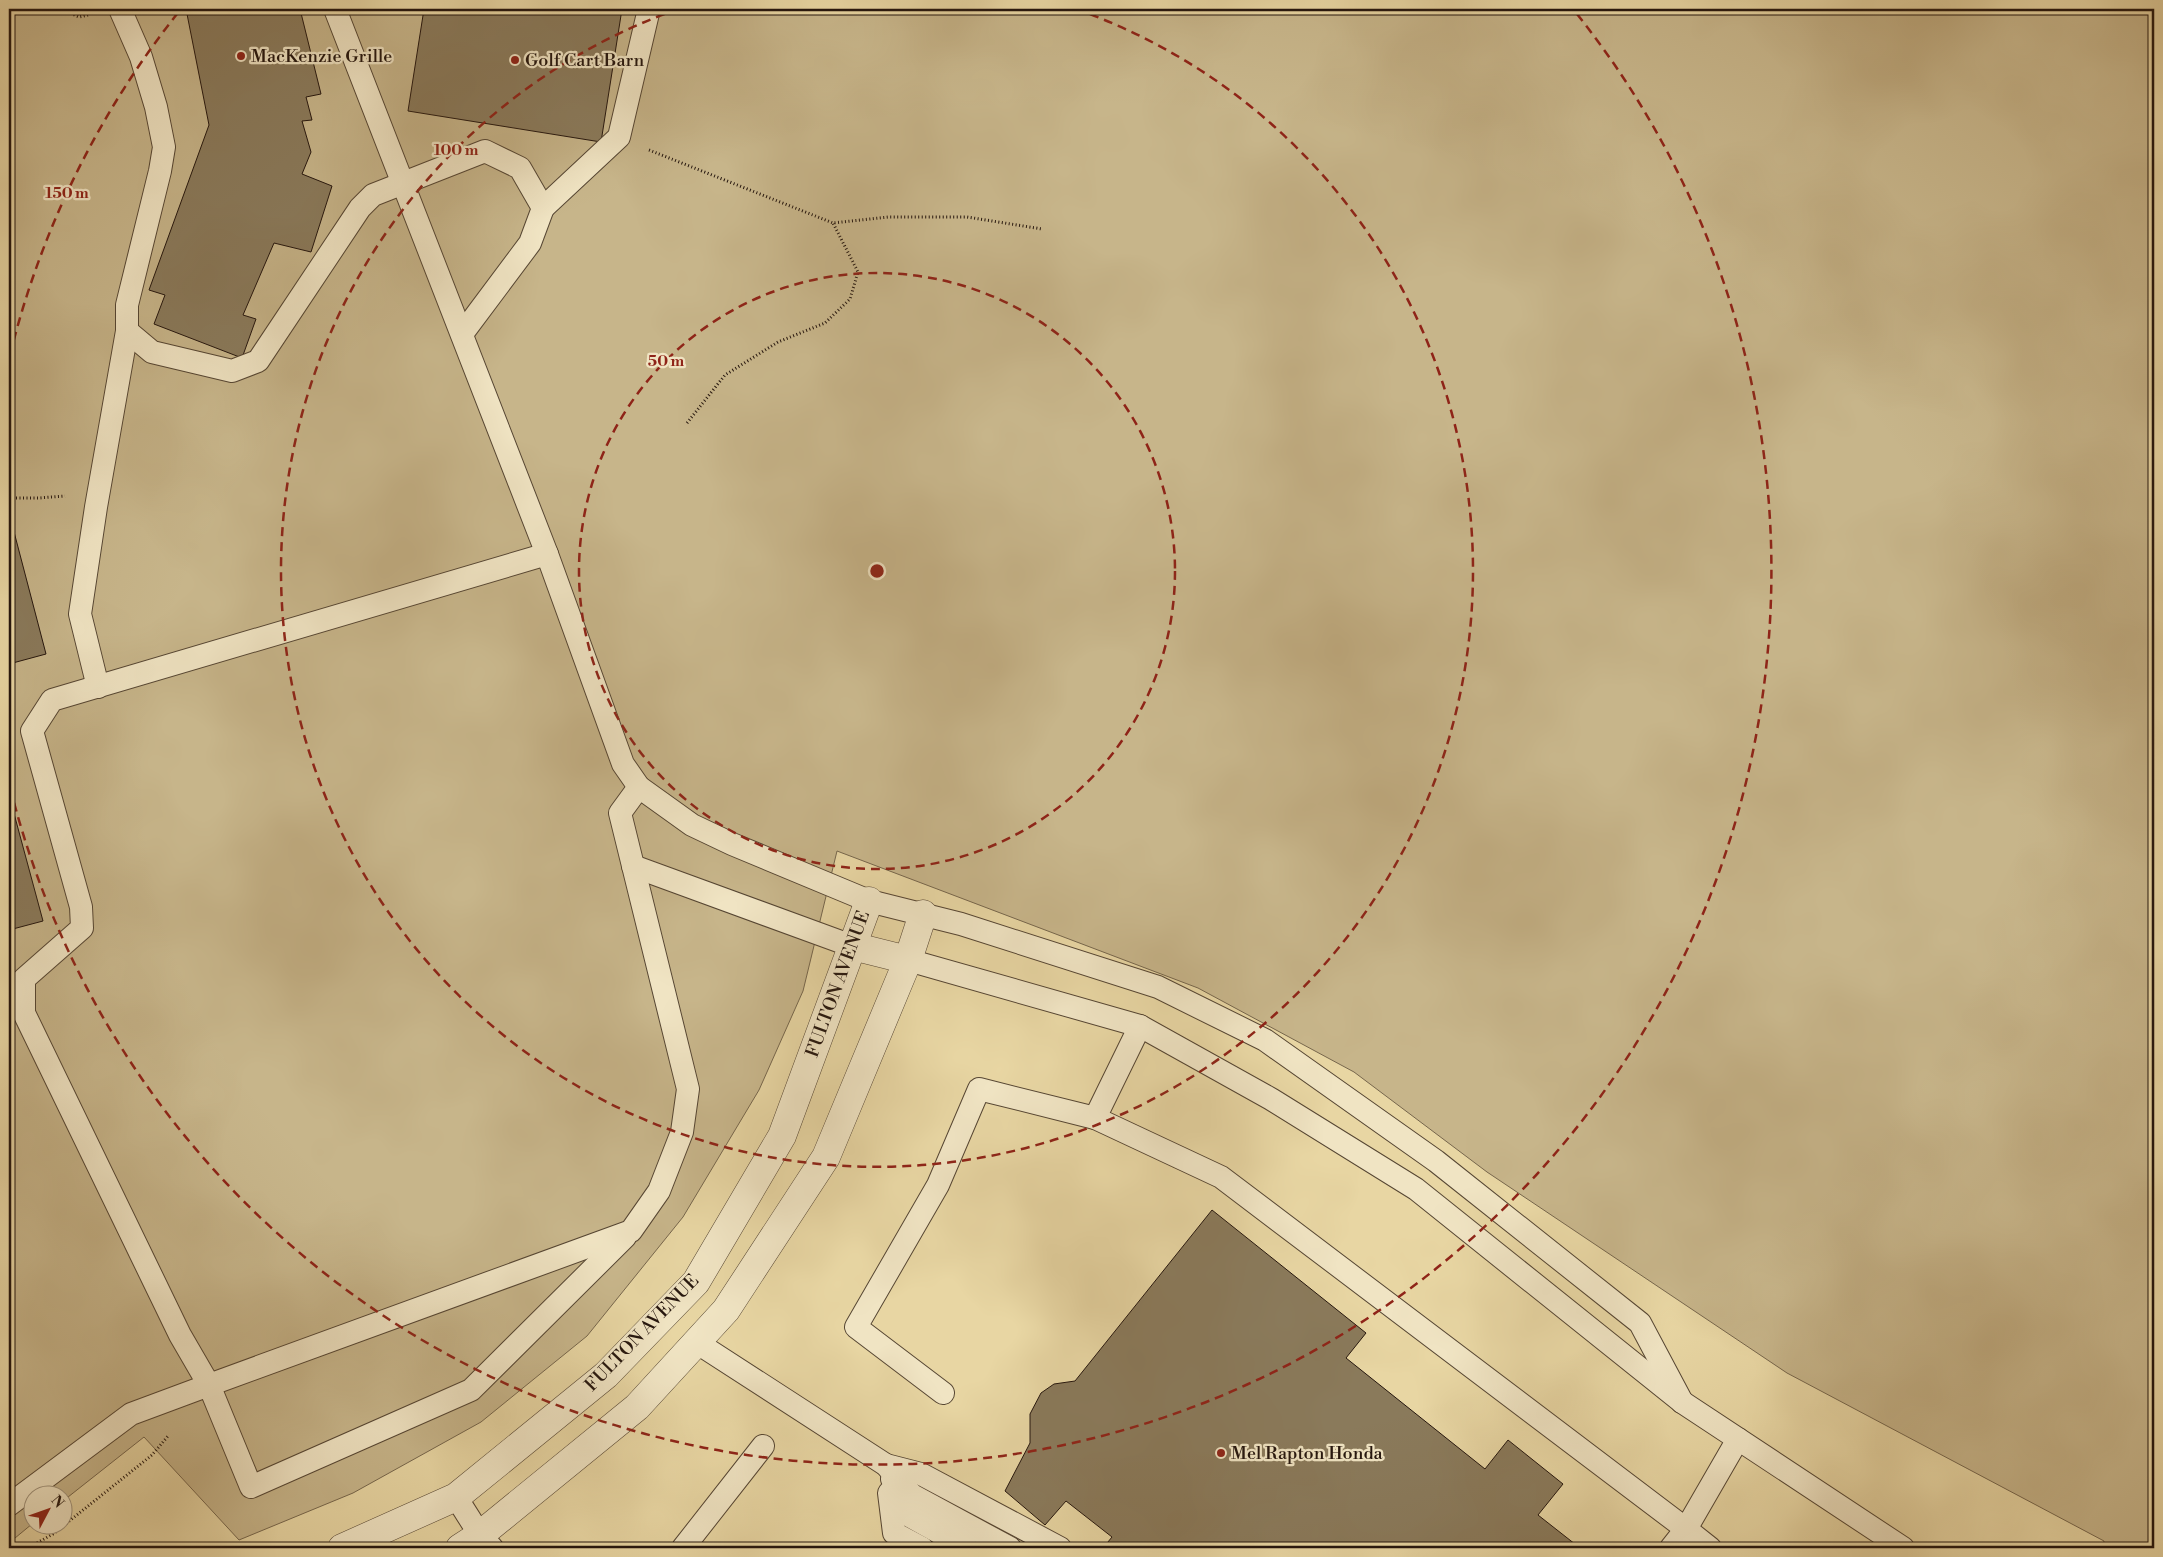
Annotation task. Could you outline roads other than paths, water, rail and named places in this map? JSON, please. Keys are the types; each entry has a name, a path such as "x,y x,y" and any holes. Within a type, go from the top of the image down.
{"street":[{"name":"FULTON AVENUE","path":"342,1548 456,1497 606,1375 696,1282 782,1136 869,901"},
{"path":"478,1544 637,1407 726,1310 826,1157 908,960 922,914"},
{"path":"852,946 908,960"}],"lane":[{"path":"98,688 80,614 98,492 127,331 127,305 160,171 164,147 156,107 141,57 120,9"},
{"path":"335,9 547,554 623,764 639,787 692,825 732,844 869,901 962,924 1158,988 1265,1040 1436,1161 1640,1323 1682,1402"},
{"path":"462,334 530,244 543,208 619,137 649,9"},
{"path":"127,331 152,352 232,371 258,361 360,208 373,195 484,151 520,168 543,208"},
{"path":"547,554 98,688 52,700 32,731 81,907 82,928 24,978 24,1013 180,1335 209,1385 251,1487 471,1390 631,1231 658,1191 682,1132 688,1089 620,813 639,787"},
{"path":"633,866 852,946"},
{"path":"908,960 1140,1026 1271,1099 1416,1189 1682,1402 1903,1548"},
{"path":"1095,1118 1140,1026"},
{"path":"943,1393 856,1327 938,1185 979,1089 1095,1118 1221,1177 1710,1548"},
{"path":"9,1505 131,1414 631,1231"},
{"path":"696,1342 886,1465 912,1495 1010,1548"},
{"path":"1671,1548 1686,1529 1738,1439"},
{"path":"683,1548 763,1446"},
{"path":"886,1465 894,1533 922,1548"},
{"path":"886,1465 906,1514 968,1548"},
{"path":"886,1465 921,1474 1060,1548"},
{"path":"456,1497 478,1544"}],"place":[{"name":"MacKenzie Grille","path":"241,56"},
{"name":"Golf Cart Barn","path":"515,60"},
{"name":"Mel Rapton Honda","path":"1221,1453"}]}
